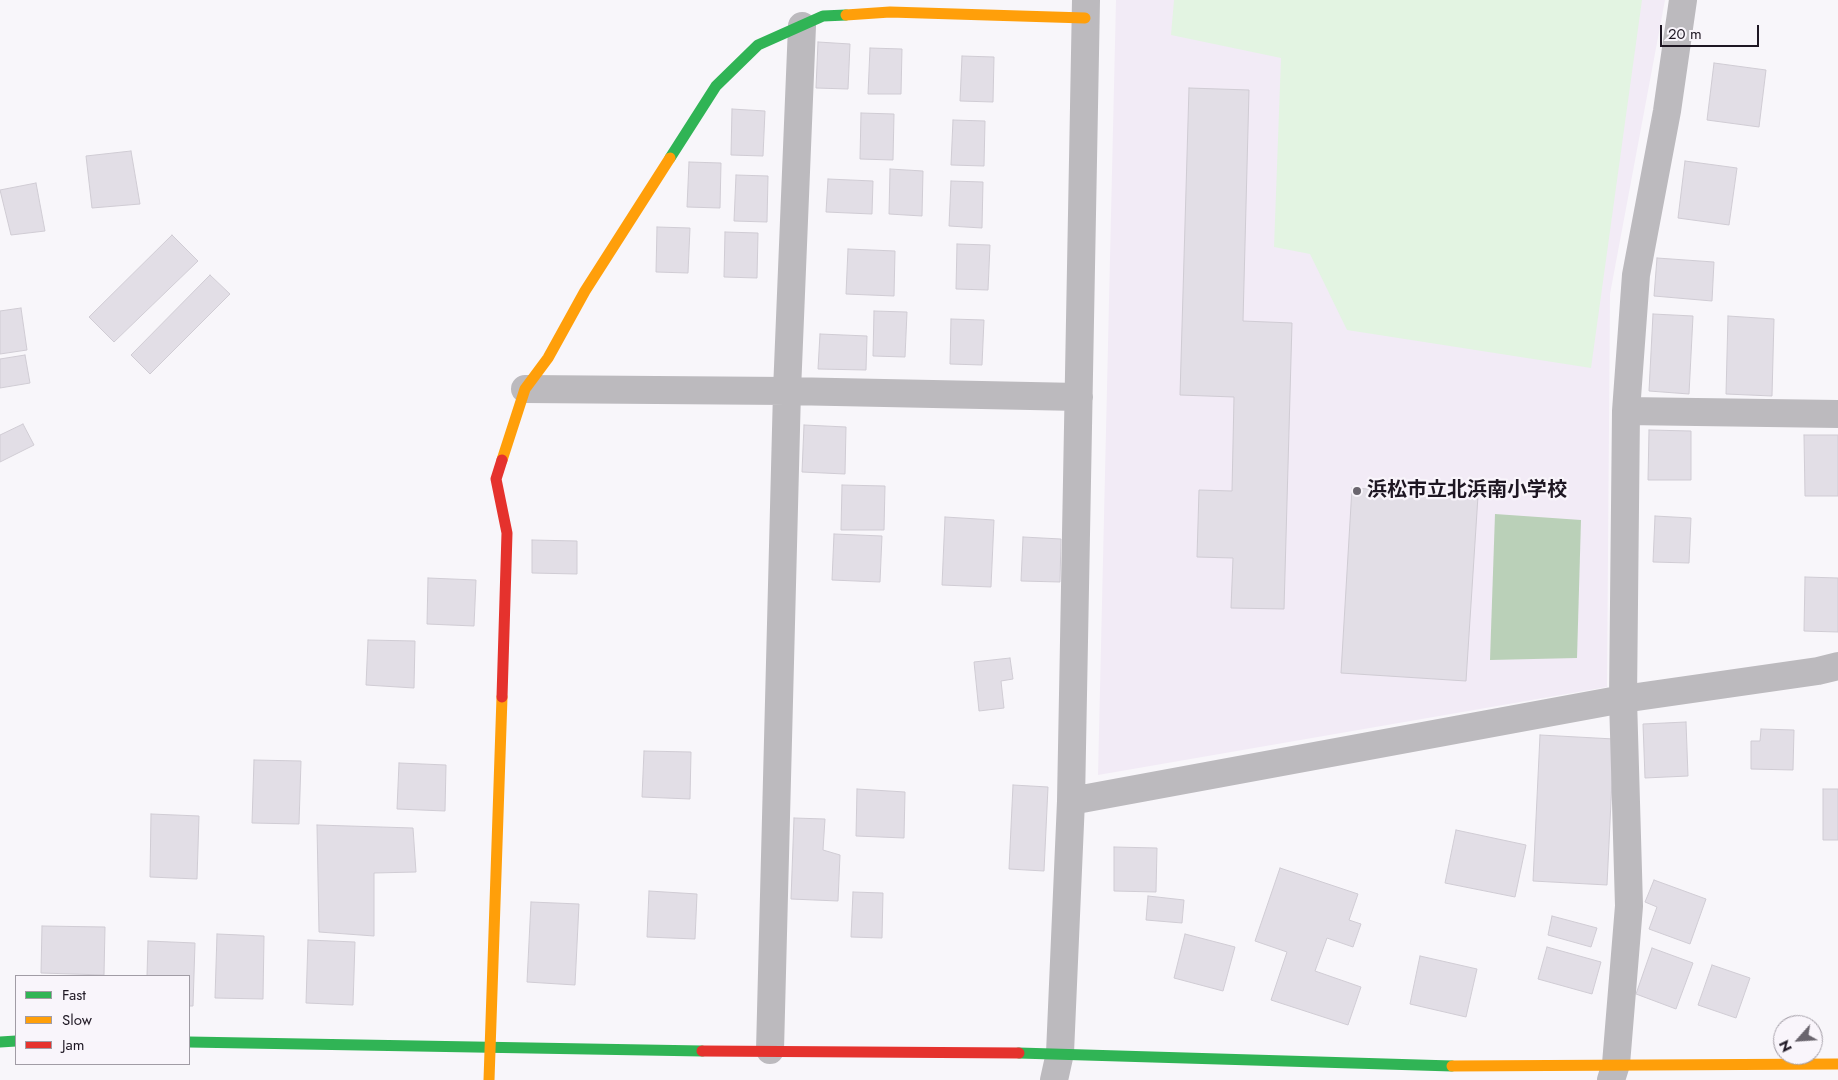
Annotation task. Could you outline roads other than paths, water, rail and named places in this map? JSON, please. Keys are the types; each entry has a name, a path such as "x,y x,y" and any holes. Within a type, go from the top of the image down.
{"street":[{"path":"1613,1072 1629,906 1622,699 1626,410 1636,274 1667,111 1683,0"},
{"path":"489,1080 508,533 496,479 525,389 548,358 584,291 716,86 758,45 823,16 890,12 1085,9 1072,801 1060,1053 1054,1080"},
{"path":"770,1050 787,391 802,26"},
{"path":"525,389 787,391 1079,397"},
{"path":"1626,410 1838,414"},
{"path":"1072,801 1622,699 1838,666"},
{"path":"0,1042 15,1042"},
{"path":"190,1042 609,1050 1060,1053 1613,1072 1838,1064"},
{"path":"1424,1066 1430,1080"}],"place":[{"name":"浜松市立北浜南小学校","path":"1357,491"}]}
